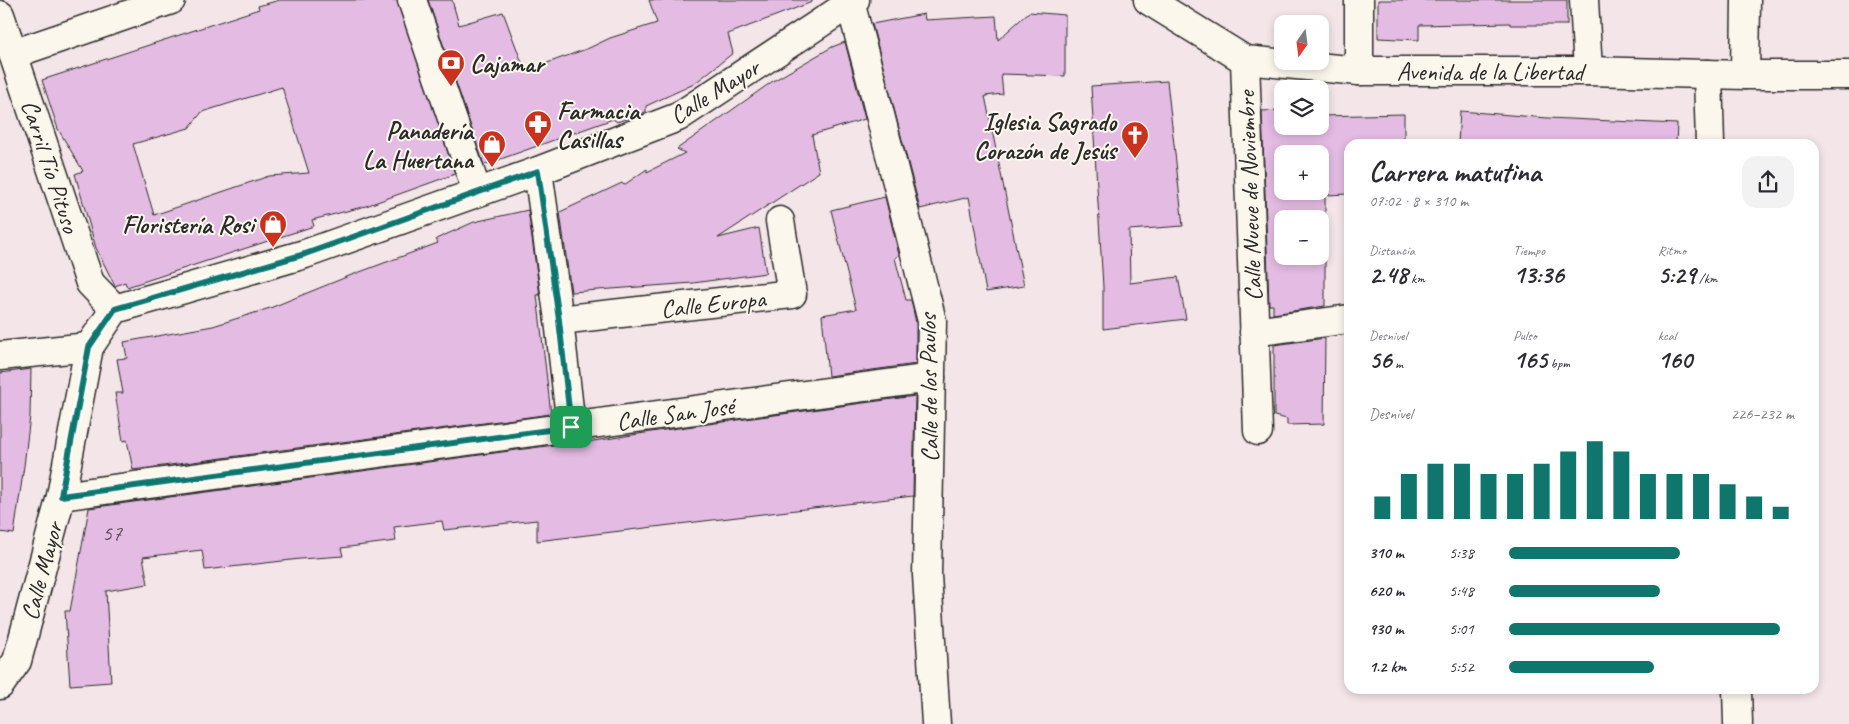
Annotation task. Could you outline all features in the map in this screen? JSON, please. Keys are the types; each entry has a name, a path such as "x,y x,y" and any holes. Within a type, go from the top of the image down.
{"street":[{"path":"13,54 171,0"},
{"path":"412,0 477,192"},
{"name":"Avenida de la Libertad","path":"1148,0 1245,60 1359,71 1849,75"},
{"path":"1359,0 1359,71"},
{"path":"1584,0 1588,72"},
{"path":"1745,75 1746,0"},
{"name":"Calle Mayor","path":"0,685 17,661 61,496 89,347 115,309 305,254 538,171 678,117 852,1"},
{"name":"Calle de los Paulos","path":"852,1 932,321 927,575 936,724"},
{"name":"Carril Tío Pituso","path":"0,15 90,283 115,309"},
{"name":"Calle Nueve de Noviembre","path":"1245,60 1258,431"},
{"path":"1708,74 1710,139"},
{"path":"538,171 559,320 571,427"},
{"name":"Calle Europa","path":"559,320 792,294 780,221"},
{"path":"1254,332 1344,320"},
{"path":"0,356 89,347"},
{"name":"Calle San José","path":"61,496 931,378"},
{"path":"1737,694 1738,724"}],"building":[{"path":"280,0 397,0 455,174 366,206 312,220 314,226 127,287 125,282 115,286 96,248 75,174 83,171 58,129 42,80 259,9 258,6","holes":["282,87 309,173 269,176 154,215 133,144 189,128 202,112"]},
{"path":"428,0 452,0 459,25 503,12 525,71 589,48 610,38 657,23 649,0 812,0 812,2 728,34 733,53 694,84 646,106 646,112 617,122 613,119 484,165"},
{"path":"1378,0 1567,0 1567,25 1510,25 1510,23 1419,25 1419,40 1378,38"},
{"path":"1029,12 1065,15 1065,76 1001,74 1003,94 985,96 1024,286 986,292 969,197 920,209 872,24 924,14 925,20 996,16 998,40"},
{"path":"845,42 865,119 812,135 819,172 718,238 759,228 766,273 693,283 571,292 560,212 622,183 624,185 647,169 647,172 685,153 677,149 773,81 832,47"},
{"name":"Iglesia Sagrado Corazón de Jesús","path":"1167,81 1183,226 1129,230 1130,283 1178,277 1186,319 1103,329 1103,287 1091,86"},
{"path":"1274,110 1274,135 1329,135 1329,116 1404,114 1404,139 1344,139 1344,194 1329,195 1329,145 1274,145 1274,200 1325,200 1325,210 1274,210 1274,265 1325,265 1325,306 1273,314 1273,305 1269,305 1262,111"},
{"path":"1460,111 1548,118 1677,124 1676,139 1458,139"},
{"path":"885,197 899,255 895,258 906,300 911,300 916,323 916,364 828,376 822,315 856,309 831,210"},
{"path":"528,210 540,295 537,295 551,414 133,470 127,440 123,441 115,393 123,393 117,359 127,358 124,342 213,326 270,308 438,243 436,239 474,222"},
{"path":"1325,338 1324,424 1287,425 1287,419 1274,416 1274,345"},
{"path":"31,369 30,416 14,534 0,532 0,373"},
{"path":"915,396 913,496 537,541 537,520 444,530 442,521 394,527 396,541 341,548 343,556 205,570 202,550 143,557 148,584 106,591 111,682 70,685 65,611 70,611 89,508 554,445 555,447 664,430"}],"place":[{"name":"Cajamar","path":"451,87"},
{"name":"Farmacia Casillas","path":"538,148"},
{"name":"Iglesia Sagrado Corazón de Jesús","path":"1135,159"},
{"name":"Panadería La Huertana","path":"492,168"},
{"name":"Floristería Rosi","path":"273,248"}],"route":[{"path":"538,171 559,320 571,427 61,496 89,347 115,309 305,254 538,171"}]}
